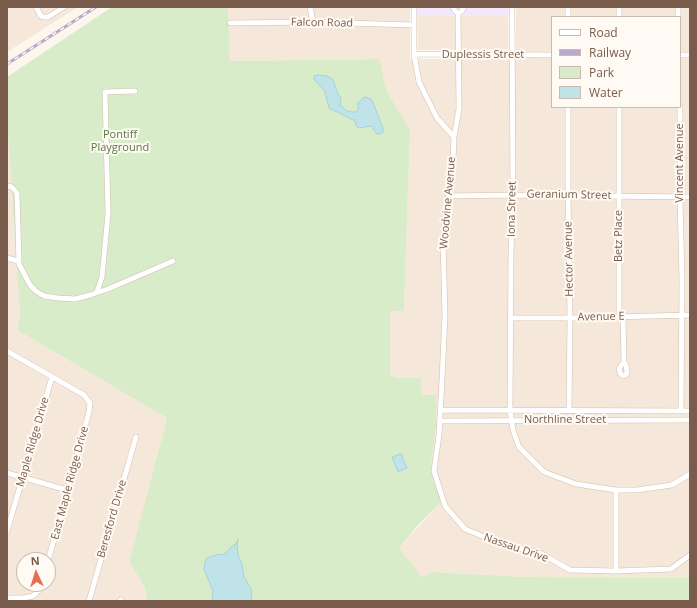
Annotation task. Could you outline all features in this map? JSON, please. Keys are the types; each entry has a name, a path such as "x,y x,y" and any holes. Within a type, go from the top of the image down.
{"street":[{"path":"36,7 41,16 48,17 64,7"},
{"path":"310,7 313,22"},
{"path":"414,7 414,54 419,82 437,118 454,137"},
{"path":"453,7 458,13 461,12 464,7"},
{"name":"Iona Street","path":"512,7 513,195 511,252 510,410 512,430 519,447 544,472 576,484 616,490 637,490 672,485 690,474"},
{"name":"Woodvine Avenue","path":"440,410 445,316 444,241 454,137 459,109 458,13"},
{"name":"Falcon Road","path":"230,23 313,22 414,25"},
{"name":"Duplessis Street","path":"414,54 551,55"},
{"path":"97,292 102,277 108,214 105,92 135,91"},
{"name":"Hector Avenue","path":"568,108 570,318 569,410"},
{"name":"Betz Place","path":"619,108 621,317 624,363"},
{"name":"Vincent Avenue","path":"680,108 682,282 681,411"},
{"path":"9,187 17,193 18,261 30,285 44,296 75,299 90,295 108,289 173,261"},
{"name":"Geranium Street","path":"448,196 513,195 690,197"},
{"path":"7,258 18,261"},
{"name":"Avenue E","path":"511,318 690,315"},
{"path":"7,353 52,377"},
{"name":"East Maple Ridge Drive","path":"51,552 90,404 84,395 52,377"},
{"name":"Maple Ridge Drive","path":"7,531 52,377"},
{"name":"Northline Street","path":"440,410 690,411"},
{"name":"Nassau Drive","path":"440,410 434,471 445,506 465,529 499,543 542,554 570,570 616,571 671,569 690,555"},
{"name":"Northline Street","path":"440,421 690,420"},
{"name":"Beresford Drive","path":"88,601 136,437"},
{"path":"7,473 68,490"},
{"path":"616,490 616,571"},
{"path":"7,598 23,598 33,596 37,592"}],"shaded area":[{"path":"7,7 78,7 7,52"},
{"path":"228,7 410,7 410,59 516,59 516,7 690,7 690,578 525,577 433,572 422,577 399,548 442,501 435,484 431,465 436,426 436,395 421,395 421,378 397,378 390,375 390,311 404,311 410,130 386,90 380,59 230,61"},
{"path":"417,7 510,7 508,15 417,16"},
{"path":"508,15 508,49 418,50 417,16"},
{"path":"7,73 20,317 17,330 167,418 129,562 145,587 147,601 7,601"}],"green space":[{"name":"Pontiff Playground","path":"112,7 228,7 230,61 380,59 386,90 410,130 404,311 390,311 390,375 397,378 421,378 421,395 436,395 436,426 431,465 435,484 442,501 418,525 399,548 422,577 433,572 525,577 690,578 690,601 147,601 145,587 129,562 167,418 17,330 20,316 7,116 7,77"}],"water":[{"path":"314,76 327,76 333,80 341,98 340,105 347,111 356,112 358,110 358,103 363,98 366,97 372,100 383,128 383,133 377,134 371,126 359,128 356,126 355,121 329,108 325,92 314,79"},
{"path":"401,454 407,468 398,472 392,457"},
{"path":"238,539 238,555 242,564 244,577 252,590 251,601 212,601 213,591 204,569 205,562 207,558 225,554 236,544"}],"railway":[{"path":"7,64 96,7"}]}
